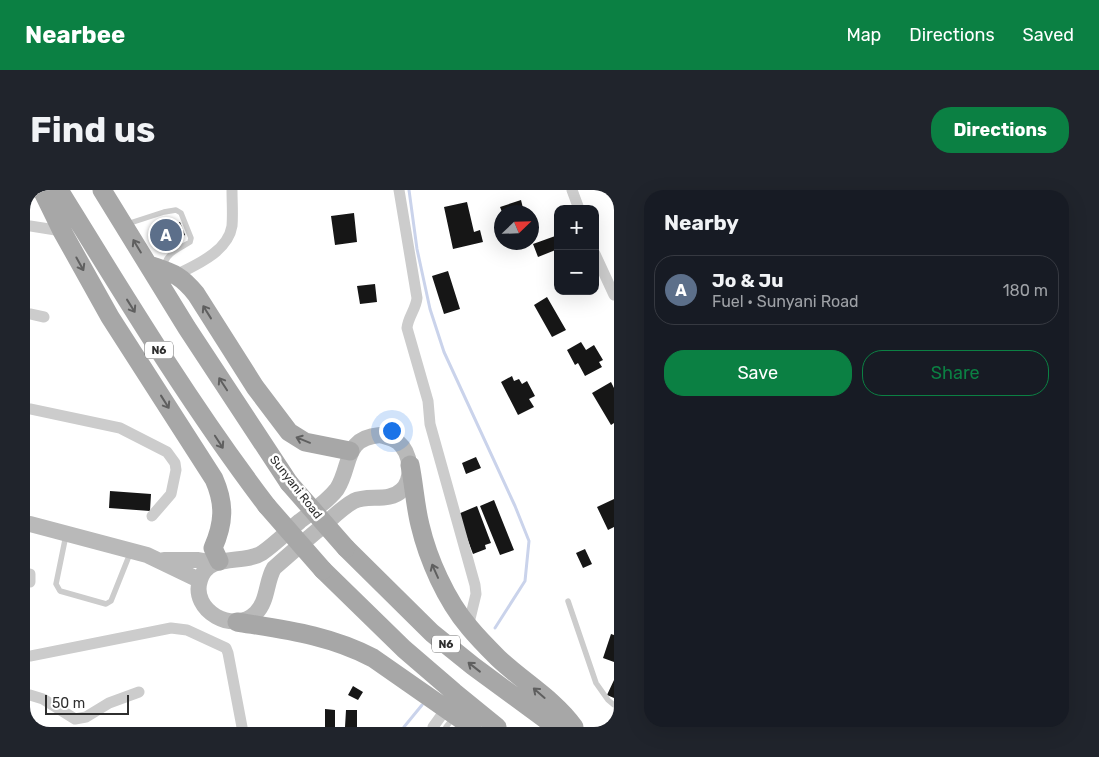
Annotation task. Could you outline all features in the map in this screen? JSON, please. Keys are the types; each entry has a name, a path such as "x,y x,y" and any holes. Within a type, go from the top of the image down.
{"main road":[{"path":"42,190 62,231 110,318 214,480 219,491 222,506 221,523 213,548 216,562"},
{"name":"N6","path":"59,190 145,328 220,443 267,506 323,570 404,650 497,727"},
{"name":"Sunyani Road","path":"102,190 125,225 163,270 187,328 289,482 346,548 432,633 473,666 556,727"},
{"path":"163,270 196,294 255,387 289,432 305,442 350,452"},
{"path":"410,465 419,522 430,559 440,581 468,627 499,658 561,712 574,727"},
{"path":"238,622 312,634 355,649 373,658 449,717 472,727"}],"street":[{"path":"163,270 203,262 220,248 232,227 232,190"},
{"path":"399,190 418,298 407,328 428,401 433,433 475,585 476,594 468,627"},
{"path":"572,190 578,205"},
{"path":"30,226 62,231"},
{"path":"599,263 614,295"},
{"path":"30,314 44,317"},
{"path":"30,409 120,428 167,452 175,463 176,470 168,498 152,516"},
{"path":"160,560 216,562 248,557 262,552 330,498 342,479 350,452 356,444 371,436 380,435 397,441 403,448 410,465 409,478 403,490 395,495 357,500 349,504 274,568 270,575 263,604 250,618 238,622 222,620 208,611 200,597 199,580 204,572 216,562"},
{"path":"30,524 131,550 160,560 199,580"},
{"path":"30,574 30,582"},
{"path":"30,656 170,628 187,630 226,648 242,727"},
{"path":"30,695 43,699 75,720 86,717 109,703 138,692"},
{"path":"433,727 449,717"}],"lane":[{"path":"125,225 164,212 176,210 181,213 191,238 190,242 168,255 163,270"},
{"path":"66,533 56,584 60,590 106,604 111,601 131,550"},
{"path":"568,601 596,683 608,700 614,704"}],"building":[{"path":"521,200 522,205 506,205"},
{"path":"467,202 474,232 480,230 483,242 453,249 444,207"},
{"path":"354,213 357,242 335,245 331,216"},
{"path":"180,222 185,235 158,247 152,235"},
{"path":"554,236 554,251 538,257 535,250 539,250 539,242"},
{"path":"448,271 460,309 444,314 432,276"},
{"path":"375,284 377,302 360,304 357,286"},
{"path":"547,297 566,330 552,337 534,305"},
{"path":"581,342 586,350 594,345 603,360 599,362 602,367 585,376 578,363 575,365 567,350"},
{"path":"512,376 514,381 519,379 522,384 527,381 535,396 529,399 534,407 518,415 501,382"},
{"path":"611,382 614,388 614,423 611,425 592,393"},
{"path":"476,457 481,468 466,474 462,463"},
{"path":"110,491 151,494 150,511 109,508"},
{"path":"614,499 614,527 608,530 597,507"},
{"path":"494,500 514,550 500,555 480,506"},
{"path":"477,506 491,543 485,545 486,549 473,554 458,514"},
{"path":"585,549 592,564 583,568 576,553"},
{"path":"611,634 614,635 614,662 603,658"},
{"path":"614,680 614,698 607,695"},
{"path":"353,686 363,692 358,700 348,695"},
{"path":"325,709 335,710 335,727 325,727"},
{"path":"346,710 357,710 357,727 345,727"}],"waterway":[{"path":"409,190 417,249 430,309 444,352 515,506 529,541 525,581 495,628"},
{"path":"404,727 422,705"}],"place":[{"name":"Jo & Ju","path":"166,235"}]}
